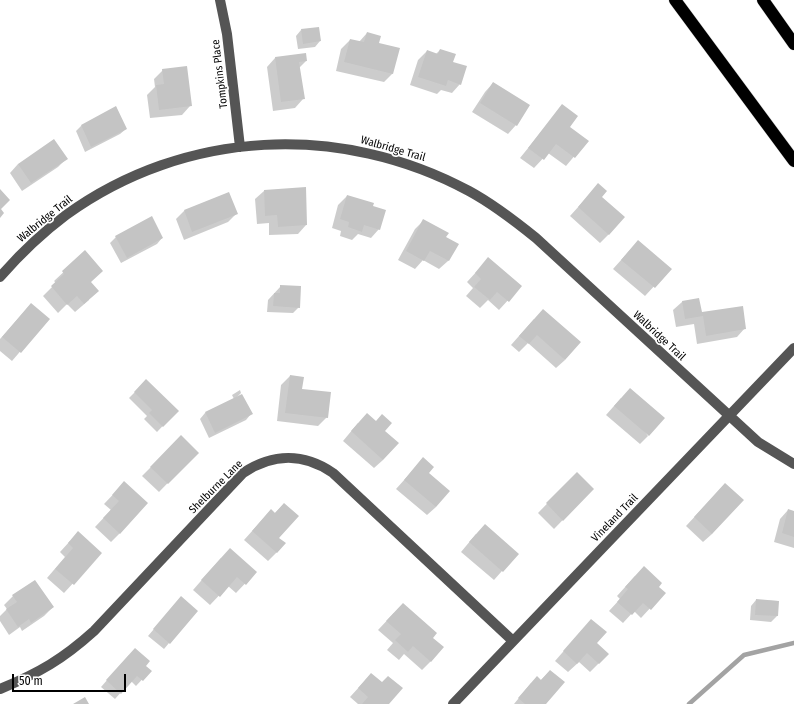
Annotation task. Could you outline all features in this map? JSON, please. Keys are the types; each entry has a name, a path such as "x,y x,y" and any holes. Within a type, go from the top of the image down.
{"highway":[{"path":"676,0 794,161"},
{"path":"763,0 794,44"}],"street":[{"name":"Tompkins Place","path":"220,0 227,34 240,147"},
{"name":"Walbridge Trail","path":"0,277 47,230 66,215 111,187 179,159 205,152 263,144 296,143 329,146 362,152 416,167 470,192 505,213 536,238 730,418 758,442 794,464"},
{"name":"Vineland Trail","path":"453,704 730,418 794,348"},
{"name":"Shelburne Lane","path":"0,689 47,667 70,652 94,631 243,473 266,461 279,458 303,459 319,465 333,473 513,641"}],"building":[{"path":"319,27 321,41 303,44 301,29"},
{"path":"367,32 381,36 379,43 400,48 393,74 344,62 350,39 364,42"},
{"path":"440,49 456,54 453,62 467,66 461,85 448,80 446,86 418,77 427,50 438,54"},
{"path":"306,53 307,61 299,62 305,99 281,102 275,57"},
{"path":"187,66 192,106 159,110 156,85 164,84 162,69"},
{"path":"493,82 530,105 517,126 480,103"},
{"path":"562,104 578,116 570,127 589,141 575,158 556,144 544,160 528,148"},
{"path":"116,106 127,129 91,147 81,125"},
{"path":"54,139 68,159 31,183 18,164"},
{"path":"598,183 607,191 602,197 625,217 609,235 578,207"},
{"path":"306,187 307,225 278,227 277,215 265,216 264,190"},
{"path":"0,189 10,200 1,209 4,213 0,218"},
{"path":"229,192 238,214 192,232 184,210"},
{"path":"347,195 374,203 373,206 386,210 380,230 364,225 362,232 348,227 349,222 340,219"},
{"path":"152,216 163,238 127,258 115,236"},
{"path":"423,219 449,233 446,237 459,244 449,261 430,251 424,261 406,251"},
{"path":"638,240 672,269 655,288 621,260"},
{"path":"85,250 103,271 91,282 99,291 84,304 77,296 67,305 51,286 64,274 62,271"},
{"path":"488,257 522,286 509,302 497,292 490,300 474,287 481,279 475,273"},
{"path":"280,285 301,286 300,308 273,306 274,293 280,293"},
{"path":"699,298 702,312 743,306 746,329 706,336 703,316 685,319 682,301"},
{"path":"31,303 50,319 21,353 2,337"},
{"path":"543,309 581,342 565,360 537,335 529,344 519,336"},
{"path":"290,375 304,377 302,389 331,392 328,418 285,413"},
{"path":"146,379 179,411 163,427 149,413 152,410 134,392"},
{"path":"630,388 665,418 649,436 614,406"},
{"path":"242,394 253,414 215,433 205,412"},
{"path":"367,413 376,421 382,414 392,423 385,431 399,443 383,460 351,431"},
{"path":"181,435 199,453 168,484 150,467"},
{"path":"423,457 434,467 429,473 450,491 436,507 404,480"},
{"path":"577,472 594,489 563,521 546,503"},
{"path":"124,481 148,503 120,534 103,518 119,501 112,495"},
{"path":"725,483 744,500 712,534 694,517"},
{"path":"284,503 299,516 279,538 286,543 277,553 252,531 271,509 275,513"},
{"path":"788,509 794,511 794,537 782,533"},
{"path":"485,524 519,554 503,572 469,542"},
{"path":"78,531 102,553 74,585 55,569 73,548 68,543"},
{"path":"230,548 257,572 246,585 237,577 220,597 201,580"},
{"path":"644,566 662,583 659,587 666,593 651,610 643,603 632,615 617,602 628,589 625,587"},
{"path":"35,580 54,607 31,623 29,619 18,627 6,609 17,602 12,595"},
{"path":"181,596 198,611 170,644 153,629"},
{"path":"756,599 779,601 778,616 755,615"},
{"path":"403,603 437,633 433,638 444,647 431,662 413,646 408,652 395,640 401,634 386,621"},
{"path":"591,619 607,632 597,643 609,654 599,664 587,653 577,664 563,651"},
{"path":"135,648 150,661 146,666 152,671 143,681 137,676 121,694 106,680"},
{"path":"550,670 565,682 546,704 525,704 518,698 537,676 541,680"},
{"path":"371,673 382,682 388,676 403,688 389,704 362,704 368,697 358,688"},
{"path":"85,697 89,704 73,704"}],"waterway":[{"path":"689,704 744,655 794,643"}]}
